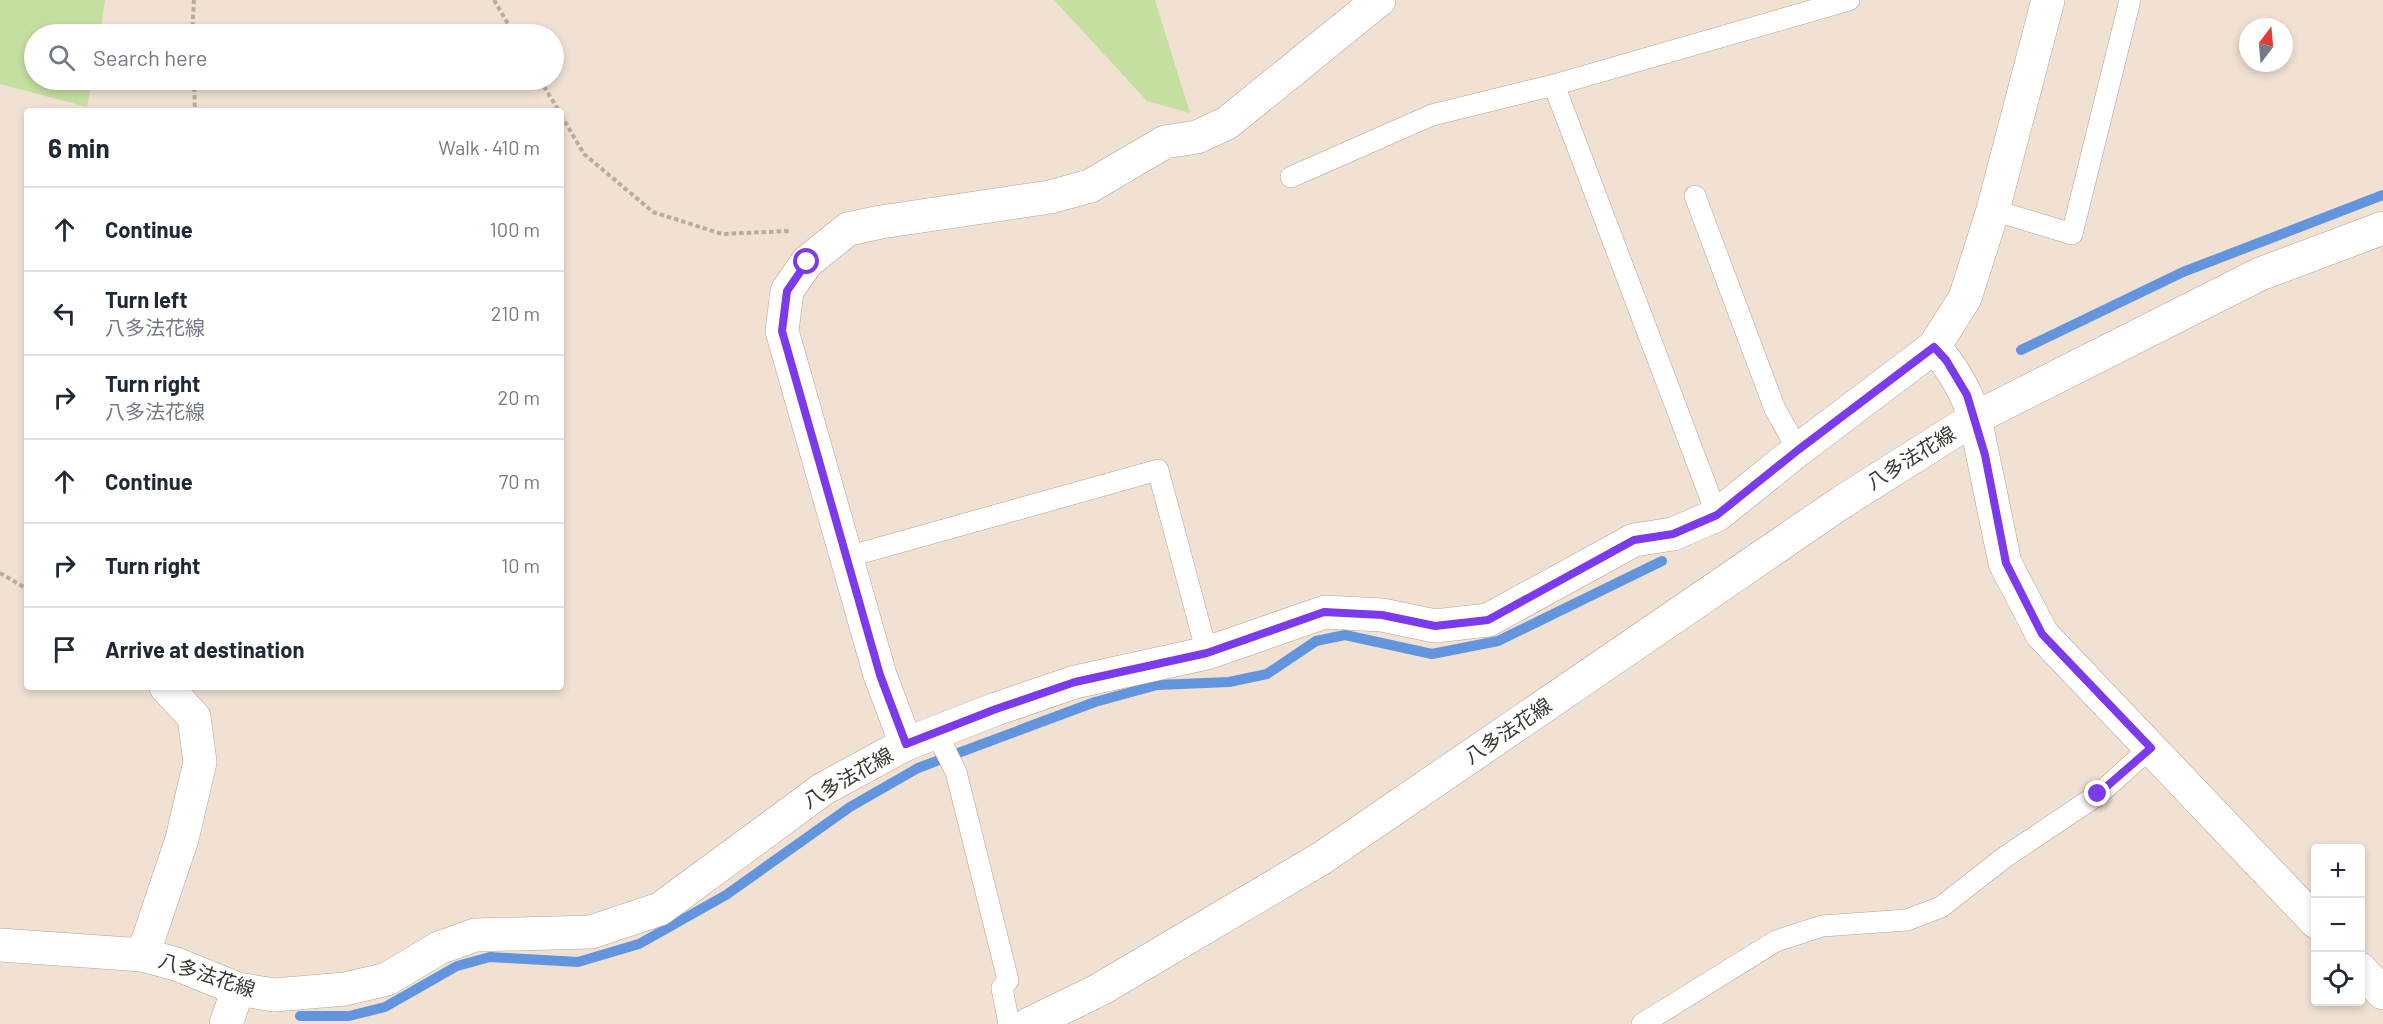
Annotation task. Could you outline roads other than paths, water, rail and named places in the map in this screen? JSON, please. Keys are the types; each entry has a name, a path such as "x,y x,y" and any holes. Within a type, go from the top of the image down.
{"main road":[{"path":"906,744 880,675 782,331 787,291 807,262 848,229 1050,197 1090,186 1165,142 1197,137 1227,123 1379,0"},
{"name":"八多法花線","path":"0,945 143,955 176,964 238,990 274,995 345,989 387,979 440,948 475,935 591,932 660,909 823,789 906,744 939,738 1075,682 1207,653 1324,612 1382,615 1435,626 1488,620 1634,540 1673,534 1717,515 1798,450 1940,354 1965,298 1993,210 2048,0"},
{"name":"八多法花線","path":"1029,1024 1099,990 1322,858 1842,502 1971,406 2260,274 2383,228"},
{"path":"1940,354 1971,406 2006,563 2042,634 2311,917"},
{"path":"143,955 182,839 200,762 194,717 169,690"},
{"path":"2365,973 2383,993"},
{"path":"226,1024 238,990"}],"lane":[{"path":"1291,177 1432,115 1554,85 1849,0"},
{"path":"1993,210 2072,234 2130,0"},
{"path":"1554,85 1717,515"},
{"path":"1695,196 1775,409 1798,450"},
{"path":"847,557 1158,470 1207,653"},
{"path":"939,738 956,772 1008,980 1002,988 1009,1024"},
{"path":"1642,1024 1776,941 1822,926 1907,920 1941,907 2005,857 2098,794 2151,748"}],"waterway":[{"path":"2021,350 2183,272 2383,195"},
{"path":"300,1016 349,1016 385,1007 457,966 490,957 578,962 639,944 726,895 850,807 918,768 1095,702 1157,685 1229,682 1267,674 1316,641 1345,635 1432,654 1498,641 1662,561"}]}
